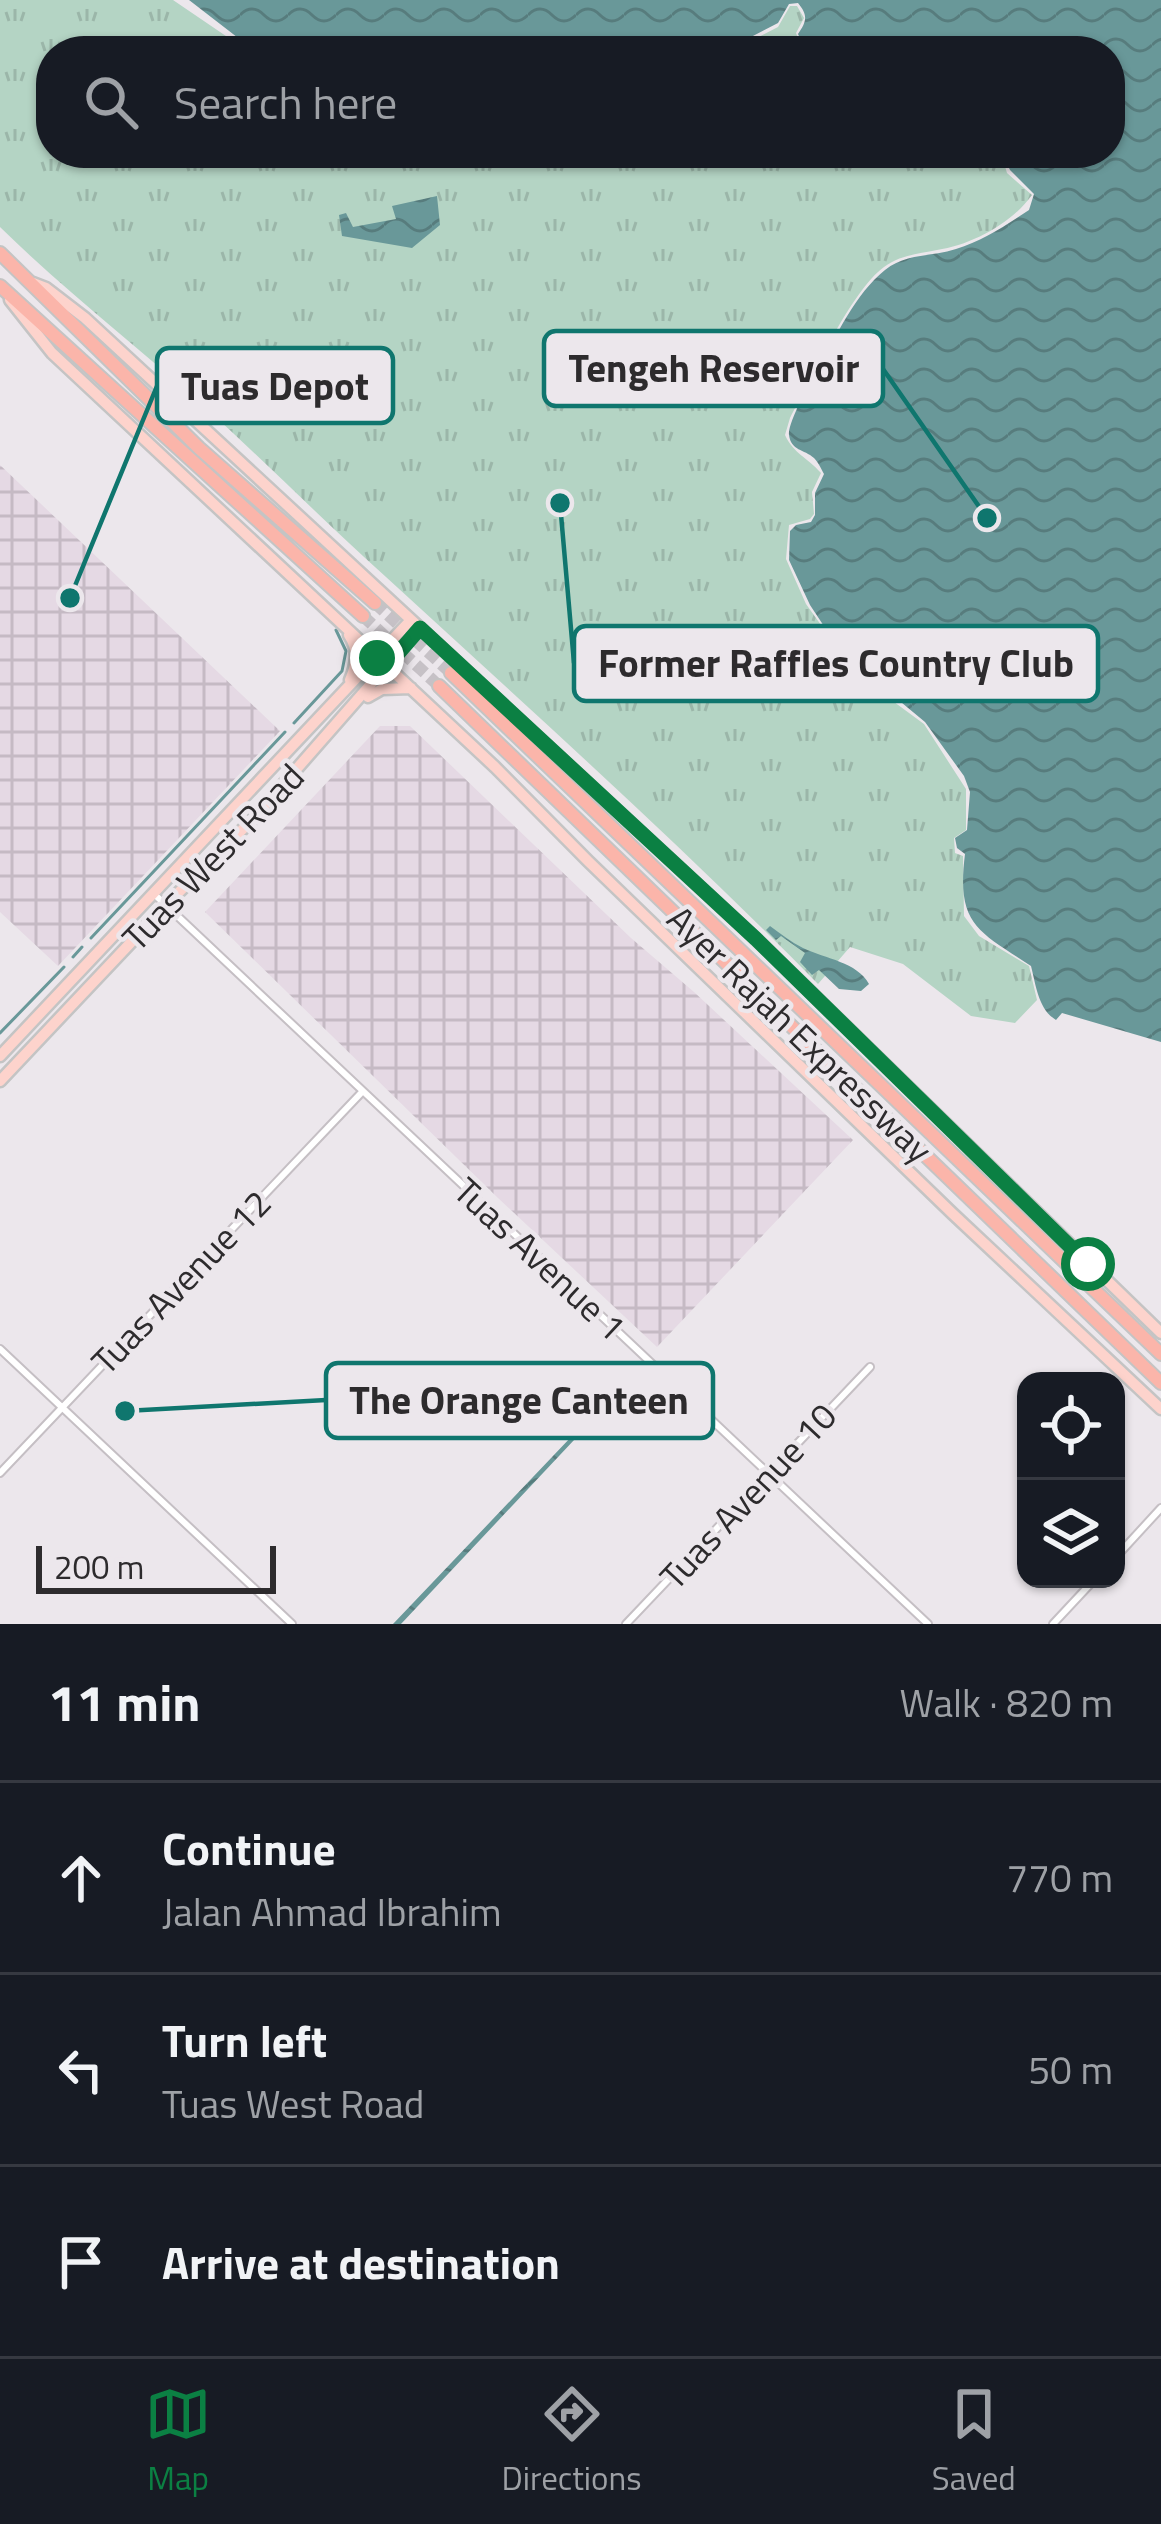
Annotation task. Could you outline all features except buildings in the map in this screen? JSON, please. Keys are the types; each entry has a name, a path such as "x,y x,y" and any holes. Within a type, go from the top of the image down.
{"highway":[{"path":"0,253 199,448 375,603"},
{"path":"0,287 363,616"},
{"name":"Ayer Rajah Expressway","path":"451,673 1161,1354"},
{"name":"Ayer Rajah Expressway","path":"439,686 1161,1383"}],"main road":[{"path":"33,283 85,318 756,939 1161,1333"},
{"path":"0,287 52,353 411,688 965,1226 1161,1409"},
{"name":"Tuas West Road","path":"0,1056 339,698 382,662 416,624"},
{"path":"339,698 357,657 344,627"},
{"name":"Tuas West Road","path":"0,1081 251,821 352,709 382,662"},
{"path":"352,709 376,692 411,688"}],"street":[{"name":"Tuas Avenue 1","path":"153,893 928,1624"},
{"name":"Tuas Avenue 12","path":"0,1473 362,1092"},
{"path":"0,1349 292,1624"},
{"name":"Tuas Avenue 10","path":"626,1624 870,1367"},
{"path":"1125,1547 1161,1508"},
{"path":"1054,1624 1087,1588"}],"shaded area":[{"path":"0,465 280,731 58,966 0,912"},
{"path":"380,726 410,726 631,938 853,1140 657,1347 205,912"}],"green space":[{"path":"0,0 173,0 226,36 36,36 36,168 1006,168 1032,195 1024,205 977,238 903,257 884,267 858,295 820,359 785,435 821,473 812,492 814,514 789,525 786,559 806,604 856,674 924,724 966,789 966,830 954,838 955,853 963,856 964,916 979,936 1029,966 1037,1000 1015,1023 971,1016 903,964 850,947 818,984 659,829 206,408 0,227"},
{"path":"790,6 797,6 804,18 797,36 760,36 778,27"}],"water":[{"path":"189,0 1161,0 1161,1042 1062,1013 1056,1020 1041,1003 1031,966 975,924 964,897 965,854 957,848 955,838 967,830 970,792 964,776 925,722 857,672 810,605 789,560 790,531 811,522 815,493 824,474 814,458 792,444 789,429 847,316 874,280 893,265 966,246 1029,210 1034,194 1009,168 1125,168 1125,36 799,36 805,18 798,3 789,4 778,23 753,36 236,36"},
{"path":"437,196 440,225 412,248 342,236 339,215 346,213 353,227 396,219 392,206"},
{"path":"770,926 803,948 849,966 869,984 861,991 839,989 819,970 812,975 800,962 805,953 781,936 776,940 766,930"},
{"path":"572,1436 575,1439 401,1624 393,1624"}],"waterway":[{"path":"294,723 342,671 346,651 336,630"},
{"path":"91,938 285,732"},
{"path":"73,957 82,947"},
{"path":"0,1033 64,967"}],"tunnel":[{"path":"375,603 451,673"},
{"path":"363,616 439,686"}],"place":[{"name":"Former Raffles Country Club","path":"560,503"},
{"name":"Tengeh Reservoir","path":"987,518"},
{"name":"Tuas Depot","path":"70,598"},
{"name":"The Orange Canteen","path":"125,1411"}],"route":[{"path":"377,658 387,666 420,628 756,939 1088,1264"}]}
